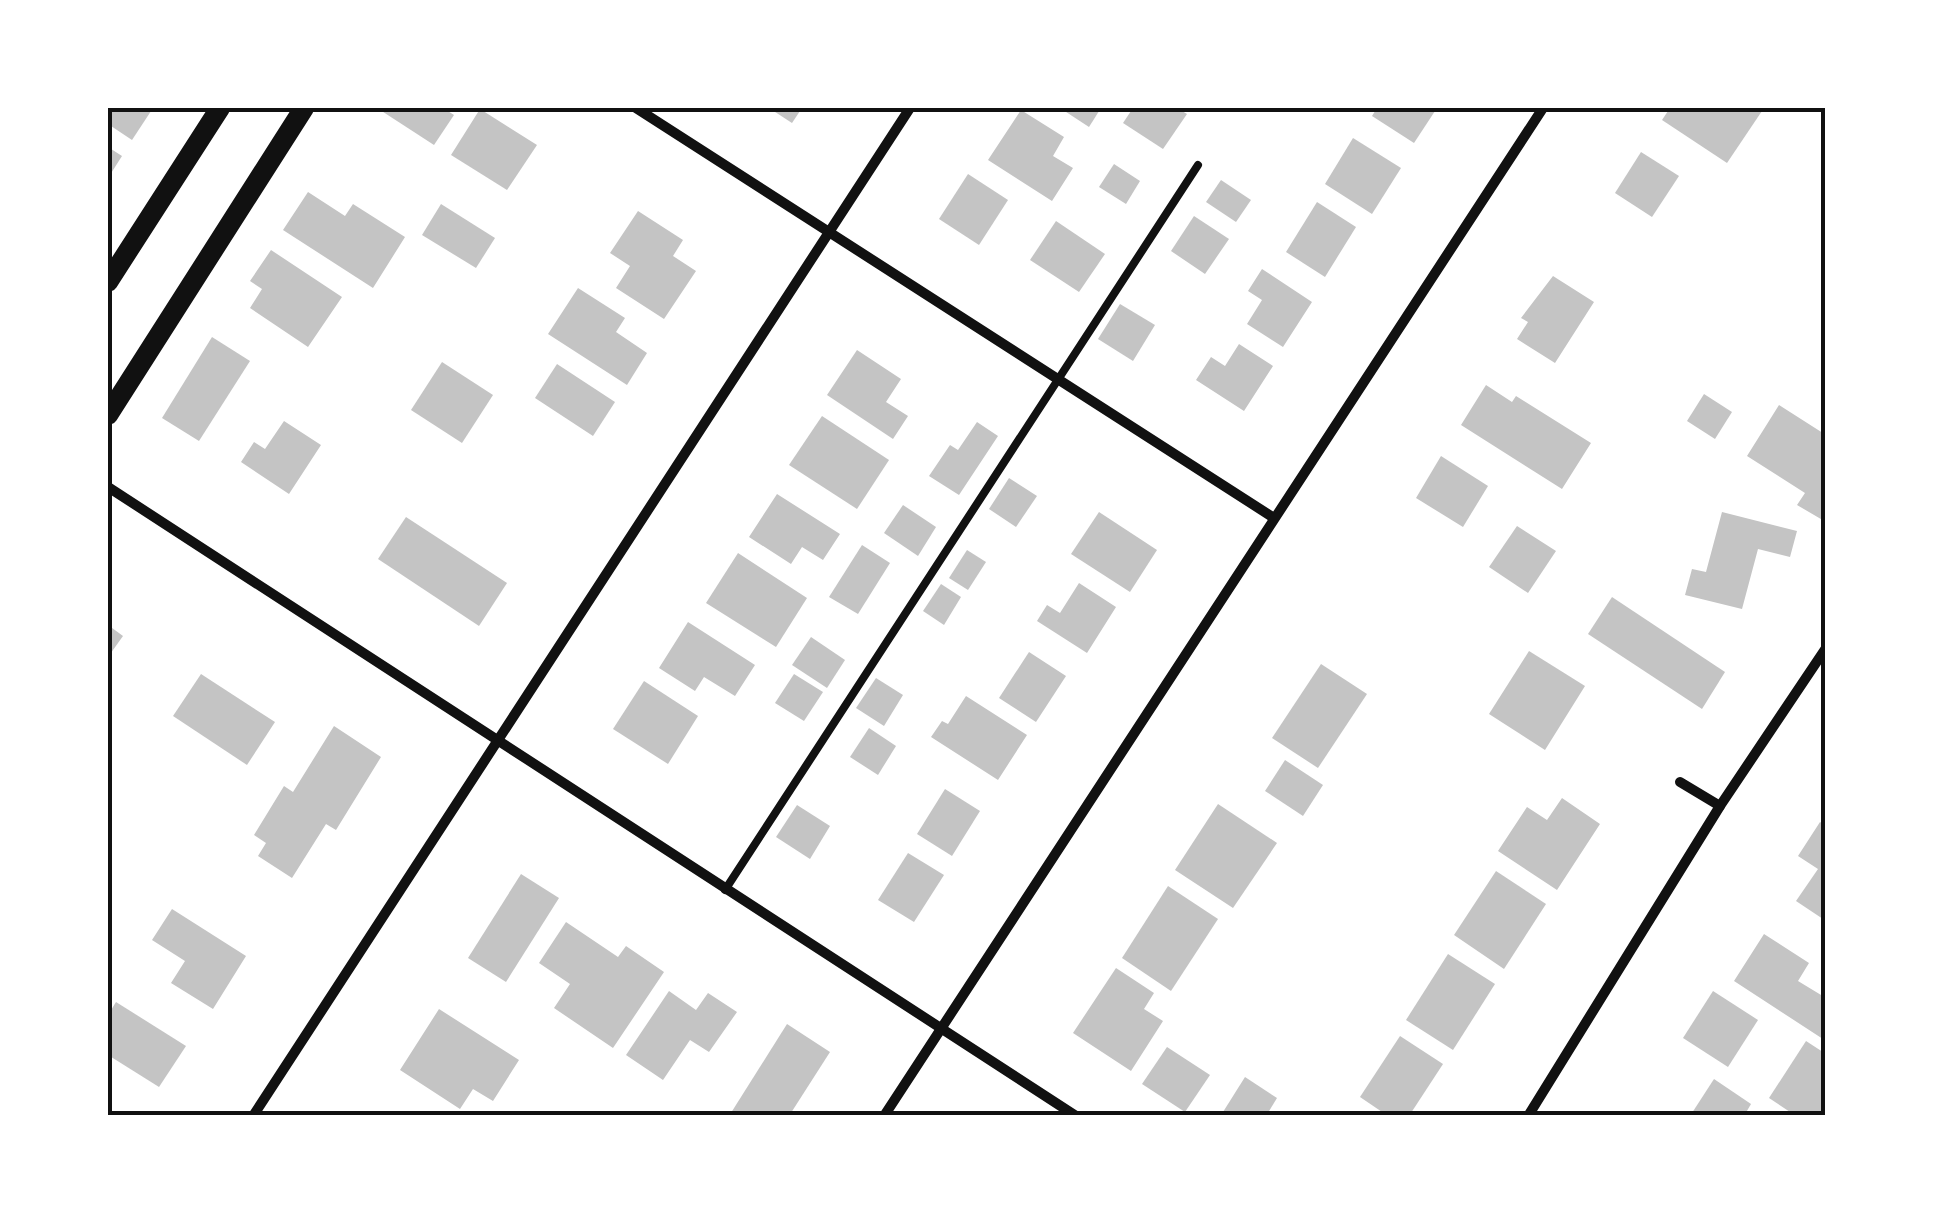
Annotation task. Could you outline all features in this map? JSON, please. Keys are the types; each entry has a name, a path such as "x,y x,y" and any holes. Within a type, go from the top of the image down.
{"main road":[{"path":"108,282 220,108"},
{"path":"108,415 304,108"}],"street":[{"path":"636,108 1274,518"},
{"path":"253,1116 910,108"},
{"path":"884,1116 1542,108"},
{"path":"108,487 1076,1116"},
{"path":"1528,1116 1720,806 1826,648"},
{"path":"1680,782 1720,806"}],"lane":[{"path":"724,890 1198,165"}],"building":[{"path":"108,108 153,108 132,140 108,124"},
{"path":"377,108 443,108 454,115 434,145"},
{"path":"769,108 802,108 792,123"},
{"path":"1060,108 1101,108 1089,127"},
{"path":"1133,108 1177,108 1187,114 1163,149 1123,123"},
{"path":"1377,108 1437,108 1414,143 1372,116"},
{"path":"1670,108 1764,108 1727,163 1662,120"},
{"path":"480,109 537,145 507,190 451,155"},
{"path":"1021,110 1064,137 1053,156 1073,168 1052,201 988,160"},
{"path":"1353,138 1401,168 1372,214 1325,184"},
{"path":"108,147 122,156 108,178"},
{"path":"1641,152 1679,176 1652,217 1615,193"},
{"path":"1114,164 1140,181 1126,204 1099,187"},
{"path":"968,174 1008,200 979,245 939,219"},
{"path":"1221,180 1251,200 1236,222 1206,202"},
{"path":"308,192 345,216 353,204 405,237 373,288 283,230"},
{"path":"1317,202 1356,227 1325,277 1286,252"},
{"path":"441,204 495,238 476,268 422,235"},
{"path":"638,211 683,240 673,256 696,271 664,319 616,288 630,266 610,253"},
{"path":"1194,216 1229,239 1205,274 1171,251"},
{"path":"1056,221 1105,254 1079,292 1030,260"},
{"path":"271,250 342,297 308,347 250,308 262,289 250,281"},
{"path":"1262,269 1312,302 1283,347 1247,324 1262,300 1248,291"},
{"path":"1553,276 1594,302 1555,363 1517,339 1528,322 1521,318"},
{"path":"578,288 625,318 616,332 647,353 627,385 548,334"},
{"path":"1120,304 1155,325 1133,361 1098,339"},
{"path":"212,337 250,361 199,441 162,418"},
{"path":"1239,344 1273,366 1244,411 1196,380 1211,357 1225,366"},
{"path":"857,350 901,379 886,402 908,416 893,439 827,395"},
{"path":"442,362 493,395 462,443 411,410"},
{"path":"557,364 615,402 593,436 535,398"},
{"path":"1486,385 1512,402 1516,396 1591,443 1562,489 1461,425"},
{"path":"1704,394 1732,412 1715,439 1687,421"},
{"path":"1779,405 1826,435 1826,522 1797,505 1805,493 1747,456"},
{"path":"822,416 889,460 857,509 789,465"},
{"path":"284,421 321,445 289,494 241,462 254,442 265,449"},
{"path":"977,422 998,436 959,495 929,476 950,445 958,450"},
{"path":"1441,456 1488,486 1463,527 1416,498"},
{"path":"1009,478 1037,496 1016,527 989,509"},
{"path":"777,494 840,534 823,560 802,547 791,564 749,537"},
{"path":"903,505 936,527 918,556 884,533"},
{"path":"1099,512 1157,550 1130,592 1071,554"},
{"path":"1722,512 1797,531 1790,557 1758,549 1742,609 1685,595 1692,569 1706,572"},
{"path":"406,517 507,583 479,626 378,559"},
{"path":"1517,526 1556,551 1528,593 1489,567"},
{"path":"862,545 890,563 858,614 829,597"},
{"path":"967,550 986,562 968,590 949,578"},
{"path":"738,553 807,598 776,647 706,603"},
{"path":"1079,583 1116,607 1087,653 1037,621 1047,605 1060,613"},
{"path":"941,584 961,597 944,625 923,611"},
{"path":"1612,597 1725,672 1702,709 1588,634"},
{"path":"688,622 755,665 735,696 704,677 695,691 659,668"},
{"path":"108,625 123,636 108,657"},
{"path":"811,637 845,660 827,688 792,665"},
{"path":"1529,651 1585,686 1545,750 1489,714"},
{"path":"1029,652 1066,676 1036,722 999,698"},
{"path":"1321,664 1367,694 1318,768 1272,738"},
{"path":"201,674 275,722 247,765 173,716"},
{"path":"794,674 823,692 804,721 775,703"},
{"path":"876,678 903,695 884,726 856,708"},
{"path":"644,681 698,716 668,764 613,729"},
{"path":"966,696 1027,735 998,780 931,737 942,721 948,724"},
{"path":"334,726 381,757 336,830 326,824 292,878 258,856 266,843 254,835 284,786 293,792"},
{"path":"869,728 896,746 878,775 850,757"},
{"path":"1285,760 1323,785 1303,816 1265,791"},
{"path":"945,789 980,811 952,856 917,834"},
{"path":"1562,798 1600,824 1557,890 1498,851 1527,807 1547,820"},
{"path":"1218,804 1277,843 1233,908 1175,870"},
{"path":"797,805 830,826 810,859 776,837"},
{"path":"1820,822 1826,826 1826,921 1796,901 1818,869 1798,856"},
{"path":"908,853 944,875 914,922 878,900"},
{"path":"1496,871 1546,904 1504,969 1454,935"},
{"path":"521,874 559,898 506,982 468,958"},
{"path":"1168,886 1218,919 1171,991 1122,958"},
{"path":"172,909 246,956 213,1009 171,983 185,961 152,940"},
{"path":"566,922 618,957 626,946 664,972 613,1048 554,1008 570,984 539,963"},
{"path":"1764,934 1809,963 1798,981 1826,998 1826,1041 1734,981"},
{"path":"1448,954 1495,984 1453,1050 1406,1020"},
{"path":"1116,968 1154,993 1144,1009 1163,1021 1131,1071 1073,1033"},
{"path":"669,991 696,1010 708,993 737,1012 709,1052 690,1040 663,1080 626,1055"},
{"path":"1713,991 1758,1020 1728,1067 1683,1038"},
{"path":"116,1002 186,1046 159,1087 108,1055 108,1015"},
{"path":"439,1009 519,1060 493,1101 473,1089 460,1109 400,1070"},
{"path":"787,1024 830,1052 789,1116 729,1116"},
{"path":"1400,1036 1443,1064 1409,1116 1388,1116 1360,1097"},
{"path":"1806,1041 1826,1054 1826,1104 1818,1116 1796,1116 1769,1098"},
{"path":"1167,1047 1210,1075 1185,1112 1142,1084"},
{"path":"1245,1077 1277,1098 1266,1116 1223,1112"},
{"path":"1714,1079 1751,1104 1744,1116 1690,1116"}]}
